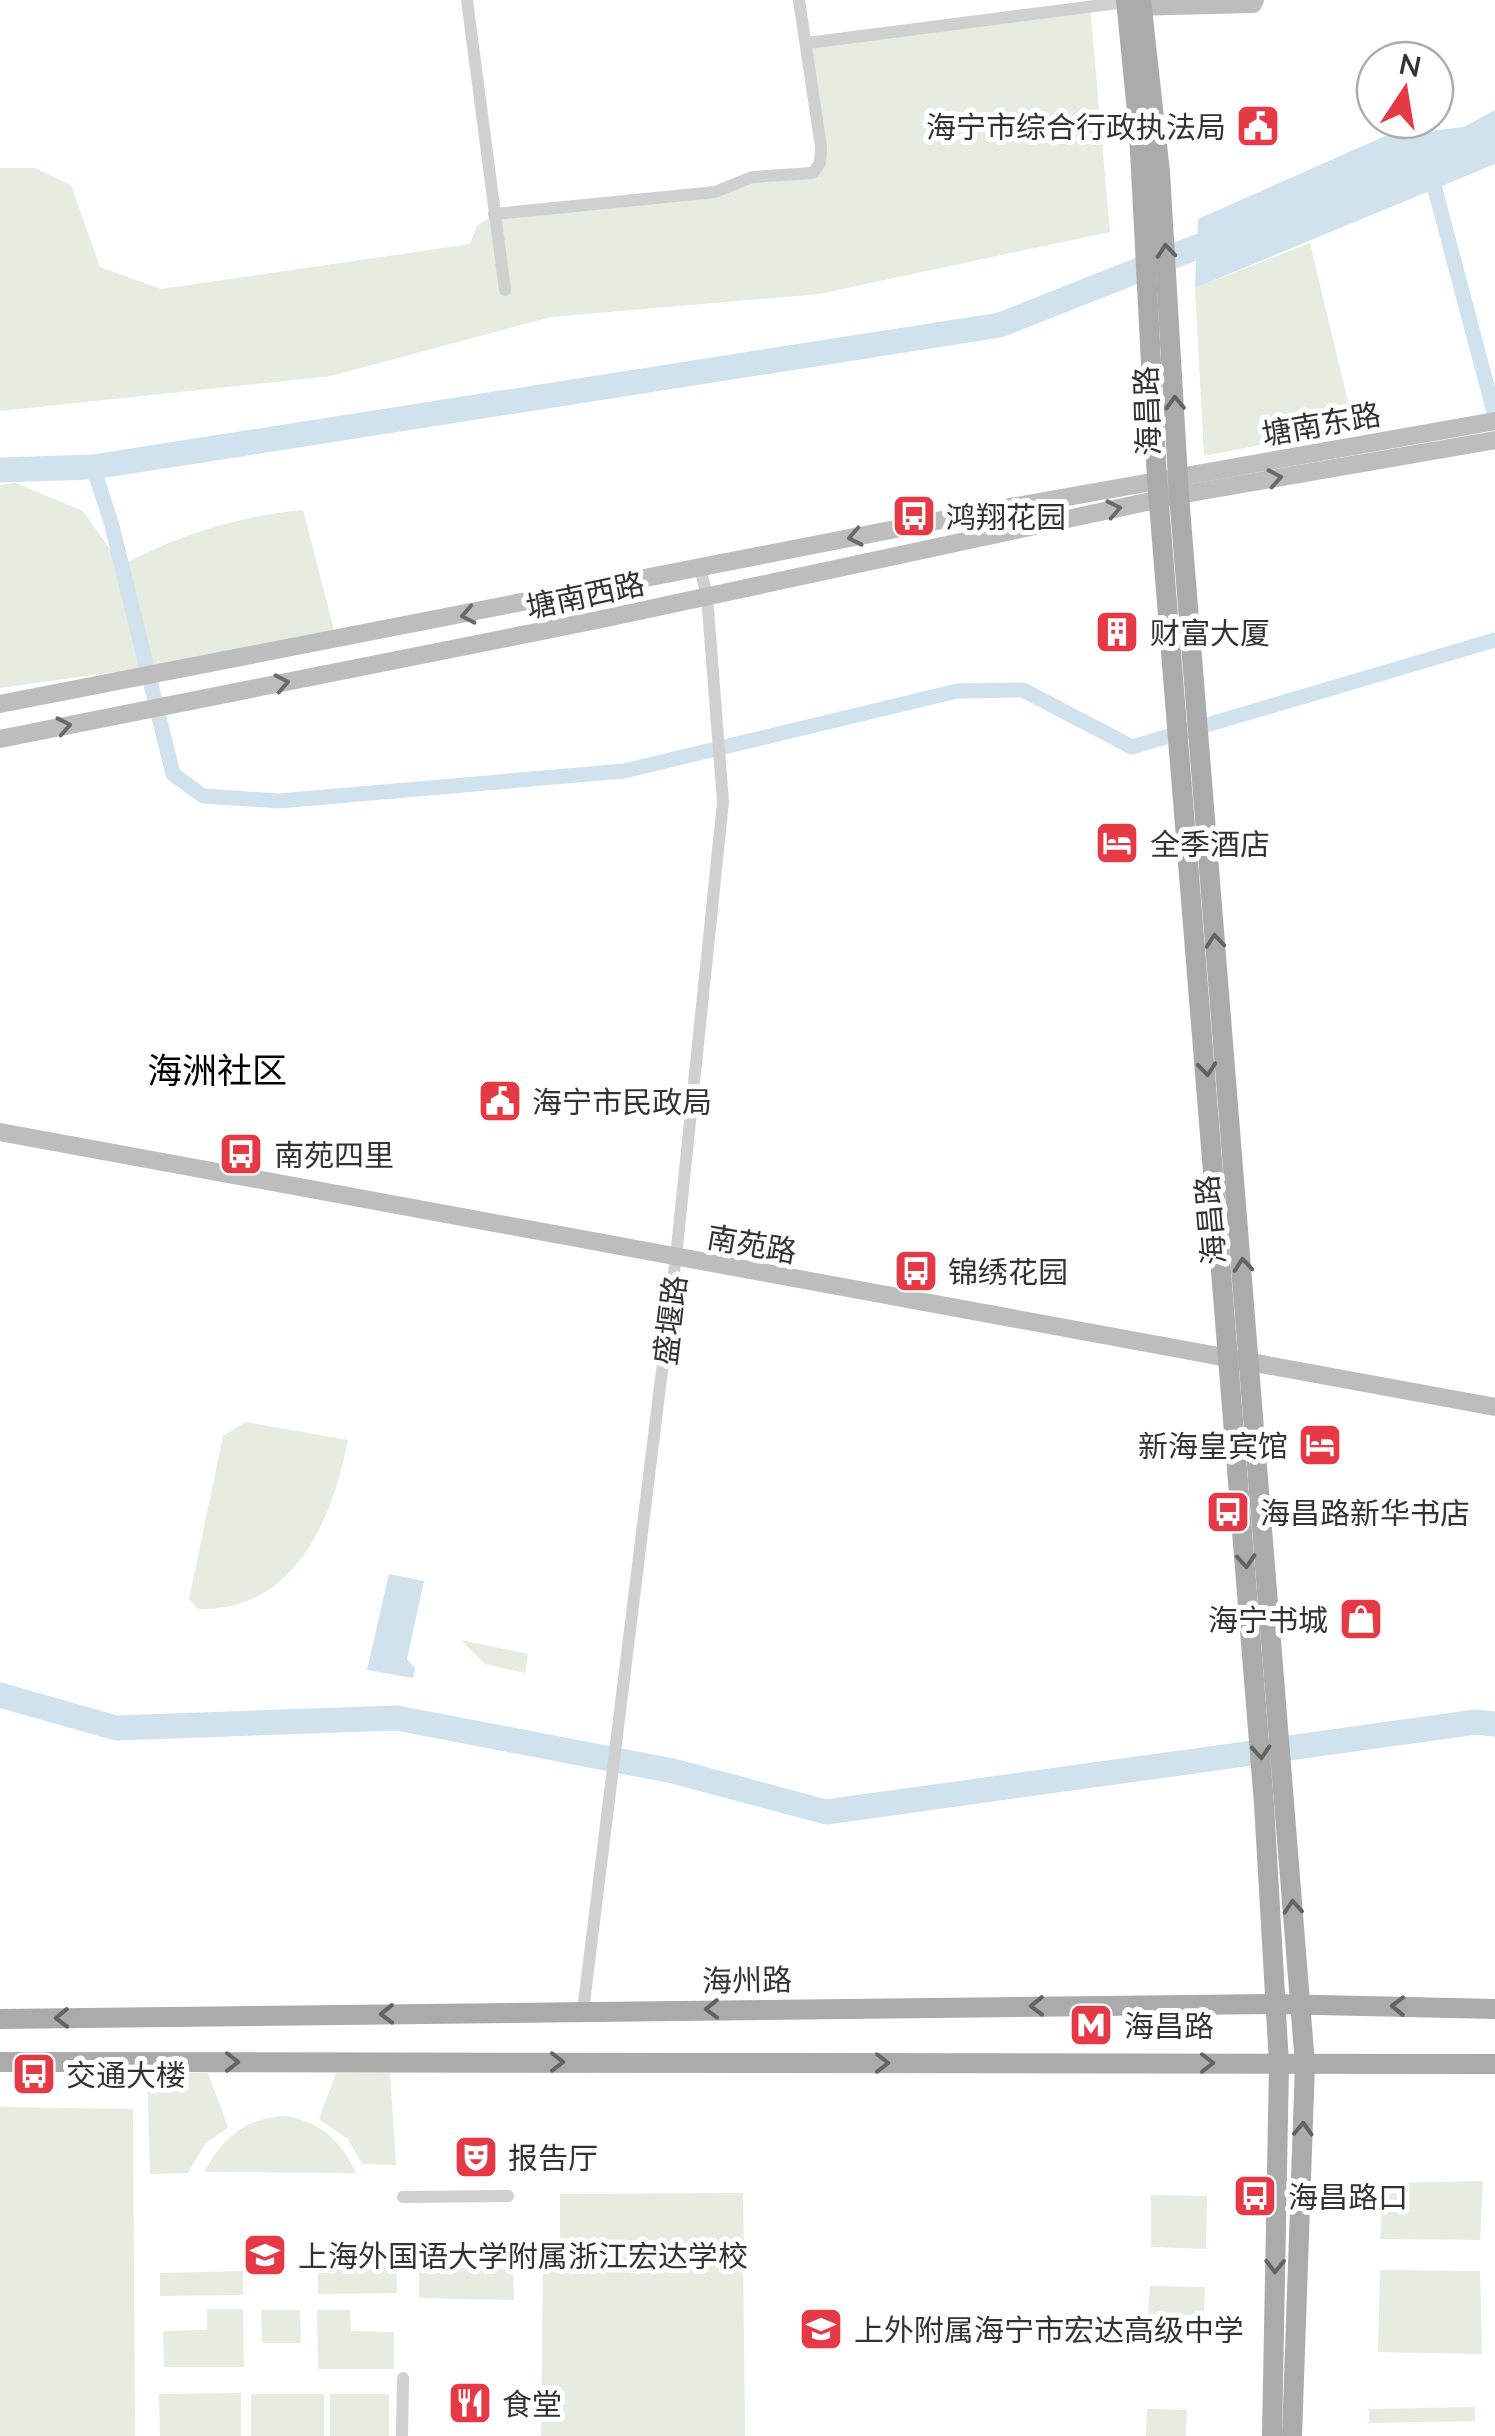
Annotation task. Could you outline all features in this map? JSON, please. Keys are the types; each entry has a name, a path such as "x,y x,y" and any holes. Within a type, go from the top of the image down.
{"main road":[{"path":"1132,3 1253,4 1254,0"},
{"name":"海昌路","path":"1132,3 1150,176 1172,330 1169,487"},
{"name":"海昌路","path":"1150,176 1149,324 1169,487 1274,1802 1305,2064 1292,2436"},
{"name":"塘南东路","path":"1169,487 1495,421"},
{"name":"塘南东路","path":"1169,487 1489,441"},
{"name":"塘南西路","path":"0,704 120,684 700,568 1169,487"},
{"name":"塘南西路","path":"0,739 707,596 1169,487"},
{"name":"南苑路","path":"0,1132 1495,1406"},
{"name":"海昌路","path":"1272,2436 1278,2064 1274,1802"},
{"name":"海州路","path":"0,2020 1275,2004 1495,2008"},
{"path":"0,2062 1495,2064"}],"street":[{"path":"467,0 505,290"},
{"path":"494,214 715,192 752,178 813,174 820,163 821,147 799,0"},
{"path":"807,42 1132,3"},
{"name":"盛堰路","path":"583,2011 676,1257 723,802 707,596 700,568"},
{"path":"403,2196 508,2196"},
{"path":"402,2378 402,2436"}],"shaded area":[{"path":"1090,6 1110,232 819,294 551,317 331,376 0,411 0,168 35,168 71,185 100,267 161,289 470,244 477,226 494,214 715,192 752,177 799,178 820,163 807,43"},
{"path":"1310,243 1354,427 1204,456 1195,288"},
{"path":"16,483 83,511 122,566 164,545 210,529 303,510 337,641 0,688 0,485"},
{"path":"245,1422 348,1440 341,1471 319,1530 284,1578 260,1595 232,1606 198,1609 189,1599 223,1436"},
{"path":"461,1640 528,1654 525,1673 485,1664"},
{"path":"147,2073 208,2073 228,2127 205,2144 188,2173 150,2174"},
{"path":"336,2073 390,2073 396,2165 362,2164 348,2139 319,2119"},
{"path":"0,2107 133,2109 135,2436 0,2436"},
{"path":"287,2116 310,2123 329,2135 356,2173 204,2172 219,2149 247,2125"},
{"path":"1483,2181 1480,2240 1380,2239 1384,2183"},
{"path":"743,2193 744,2252 560,2253 560,2194"},
{"path":"1151,2195 1207,2196 1206,2249 1151,2247"},
{"path":"543,2255 743,2255 745,2436 541,2436"},
{"path":"419,2267 513,2269 514,2300 419,2298"},
{"path":"396,2268 397,2293 318,2294 318,2269"},
{"path":"1380,2270 1480,2271 1482,2354 1378,2352"},
{"path":"243,2271 243,2295 160,2296 160,2273"},
{"path":"1150,2286 1205,2287 1204,2315 1148,2314"},
{"path":"207,2309 243,2309 244,2367 164,2367 163,2331 207,2330"},
{"path":"261,2310 300,2310 301,2343 262,2343"},
{"path":"317,2310 350,2310 351,2331 394,2332 394,2369 318,2369"},
{"path":"241,2393 241,2436 160,2436 159,2394"},
{"path":"251,2394 324,2394 324,2436 251,2436"},
{"path":"330,2394 389,2394 389,2436 330,2436"},
{"path":"1475,2407 1475,2421 1369,2423 1369,2409"},
{"path":"1147,2409 1187,2410 1186,2436 1146,2436"}],"water":[{"path":"1495,110 1495,164 1195,288 1198,219 1376,140 1455,140 1455,128"},
{"path":"389,1574 424,1581 407,1659 415,1668 413,1678 367,1670"}],"waterway":[{"path":"1431,174 1495,416"},
{"path":"0,470 93,467 1000,325 1227,235"},
{"path":"93,467 111,522 173,774 203,796 279,801 624,771 957,691 1023,690 1132,747 1495,640"},
{"path":"0,1695 116,1728 397,1718 673,1771 826,1812 1476,1722 1495,1724"}],"place":[{"name":"海宁市综合行政执法局","path":"1258,126"},
{"name":"鸿翔花园","path":"914,516"},
{"name":"财富大厦","path":"1117,632"},
{"name":"全季酒店","path":"1117,843"},
{"name":"海宁市民政局","path":"500,1101"},
{"name":"南苑四里","path":"241,1154"},
{"name":"锦绣花园","path":"916,1271"},
{"name":"新海皇宾馆","path":"1320,1445"},
{"name":"海昌路新华书店","path":"1228,1512"},
{"name":"海宁书城","path":"1361,1619"},
{"name":"海昌路","path":"1091,2025"},
{"name":"交通大楼","path":"34,2074"},
{"name":"报告厅","path":"476,2157"},
{"name":"海昌路口","path":"1255,2196"},
{"name":"上海外国语大学附属浙江宏达学校","path":"265,2255"},
{"name":"上外附属海宁市宏达高级中学","path":"821,2329"},
{"name":"食堂","path":"470,2403"}],"district":[{"name":"海洲社区","path":"217,1069"}]}
